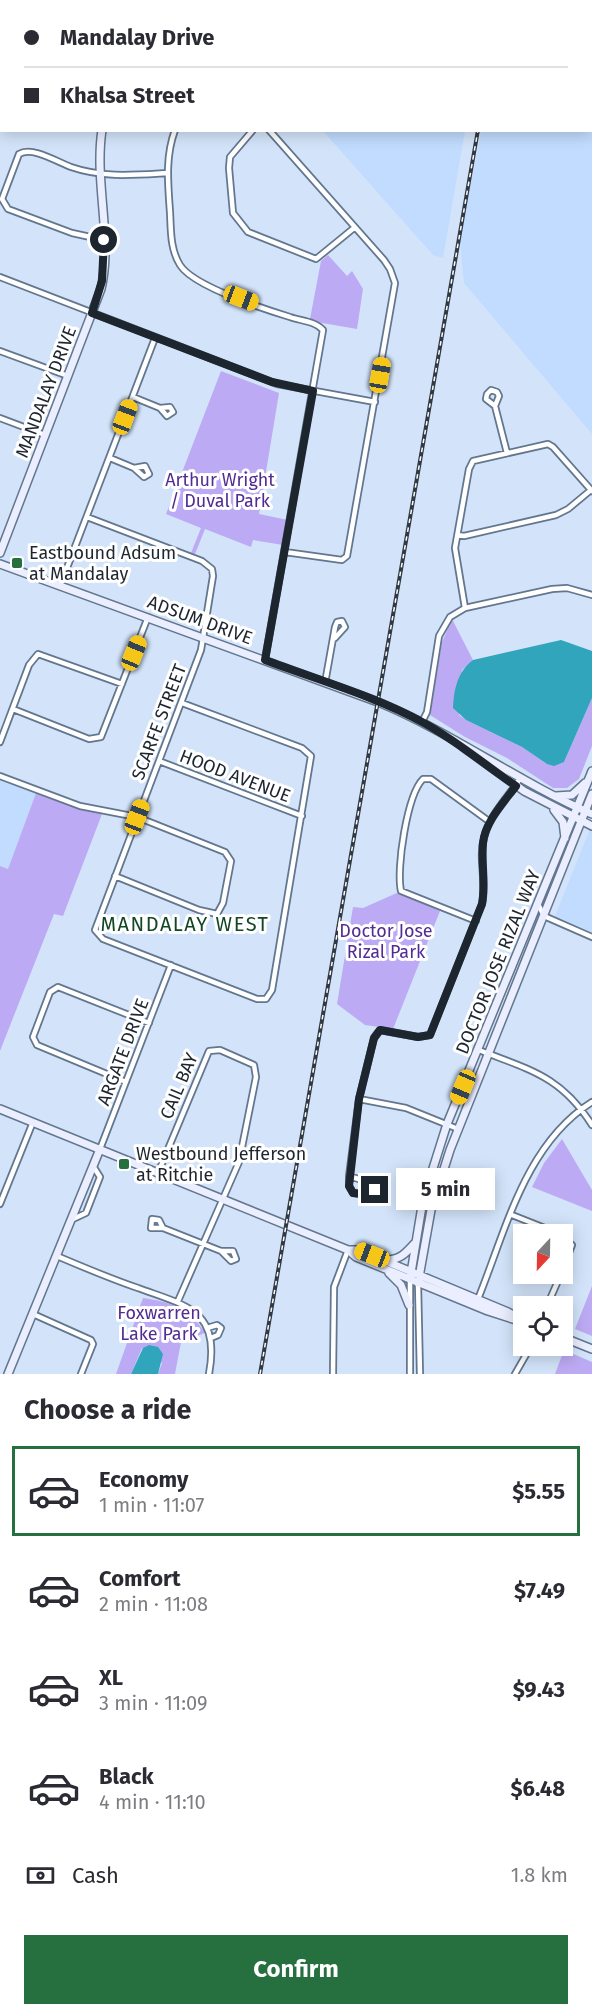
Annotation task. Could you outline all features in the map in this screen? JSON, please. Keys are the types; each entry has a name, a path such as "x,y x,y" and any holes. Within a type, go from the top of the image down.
{"street":[{"name":"MANDALAY DRIVE","path":"0,553 92,313 102,281 104,240 100,174 102,132"},
{"path":"175,132 167,173 173,250 189,276 276,313 316,324 323,330 265,660"},
{"path":"250,132 235,149 229,168 233,213 248,232 316,259 354,228"},
{"path":"270,132 384,260 394,283 347,555 342,560 327,560 285,552"},
{"path":"104,240 72,233 12,211 4,205 2,199 19,154 26,151 100,174 120,176 167,173"},
{"path":"0,278 277,384 375,402"},
{"path":"60,586 155,338"},
{"path":"0,351 68,376"},
{"path":"133,397 160,408"},
{"path":"495,406 507,453"},
{"path":"0,418 45,435"},
{"path":"458,535 464,536 556,514 568,509 591,490 548,444 479,458 470,464 458,535 456,560 465,608"},
{"path":"110,458 134,468"},
{"name":"SCARFE STREET","path":"87,517 208,564 213,576 201,650 96,924 97,935 171,965"},
{"name":"ADSUM DRIVE","path":"0,564 203,636 378,702 422,722 554,796 589,812"},
{"path":"422,722 427,712 442,627 457,611 552,589 567,588 592,595"},
{"path":"13,709 96,740 104,731 148,617"},
{"path":"325,683 335,638"},
{"path":"0,742 29,665 38,654 122,684"},
{"path":"171,965 257,999 266,999 270,995 311,762 308,751 182,703"},
{"name":"ADSUM DRIVE","path":"454,740 516,786 550,806 592,826"},
{"name":"HOOD AVENUE","path":"159,761 302,816"},
{"name":"DOCTOR JOSE RIZAL WAY","path":"410,1374 410,1275 423,1200 447,1125 592,771"},
{"path":"0,776 80,806 137,817 229,856 230,869 222,910 217,914 206,913 115,876"},
{"path":"350,1176 371,1182 375,1190 371,1195 353,1193 349,1186 350,1176 359,1099 375,1034 380,1030 418,1037 430,1035 476,921 484,892 483,844 490,822 521,777"},
{"path":"476,921 401,891 403,847 414,795 423,779 431,779 490,822"},
{"path":"554,796 572,795 589,780"},
{"name":"DOCTOR JOSE RIZAL WAY","path":"420,1374 419,1279 431,1210 458,1129 581,821 589,812 592,794"},
{"path":"550,806 563,822 565,839"},
{"path":"538,903 544,916 592,937"},
{"name":"ARGATE DRIVE","path":"100,1149 171,965"},
{"path":"126,1082 37,1046 33,1037 50,992 58,987 149,1023"},
{"name":"CAIL BAY","path":"158,1173 206,1054 214,1049 240,1058 254,1065 256,1077 244,1147 224,1200"},
{"path":"479,1050 551,1081 571,1095 592,1125"},
{"path":"359,1099 406,1108 458,1129"},
{"path":"477,1299 527,1177 544,1148 582,1109 592,1102"},
{"path":"0,1108 348,1250 359,1250 384,1264 513,1319"},
{"path":"0,1204 33,1122"},
{"path":"8,1374 100,1149"},
{"path":"71,1220 83,1216 95,1193 100,1180 93,1166"},
{"path":"178,1301 224,1200"},
{"path":"512,1215 534,1224"},
{"path":"163,1228 221,1251"},
{"path":"384,1264 397,1259 415,1243"},
{"path":"333,1374 334,1287 348,1250"},
{"path":"57,1256 178,1301 194,1311 207,1328 211,1338 209,1374"},
{"path":"384,1264 401,1285 409,1305"},
{"path":"419,1279 477,1299 513,1316"},
{"path":"33,1314 91,1340 93,1344 81,1374"},
{"path":"207,1328 217,1325 221,1328 218,1335 211,1338"},
{"path":"573,1341 592,1349"},
{"path":"515,1374 525,1356"}],"shaded area":[{"path":"324,132 465,132 443,258 433,255"},
{"path":"481,132 592,132 592,434 464,283 460,242"},
{"path":"561,640 592,651 592,698 564,762 554,766 547,764 522,747 466,720 453,708 457,682 463,670 473,660"},
{"path":"0,780 36,793 8,869 0,866"},
{"path":"590,829 592,829 592,932 555,916"},
{"path":"149,1345 158,1347 163,1354 158,1374 131,1374 143,1348"}],"green space":[{"path":"328,255 347,276 352,271 363,289 357,329 310,319 321,261"},
{"name":"Arthur Wright / Duval Park","path":"221,371 279,393 259,514 288,520 283,545 253,540 251,547 205,529 195,554 191,553 201,528 166,514"},
{"path":"452,619 473,660 462,670 459,715 466,720 522,747 547,764 564,762 592,698 592,746 579,779 567,788 553,788 507,758 465,737 430,715 442,642"},
{"path":"36,793 67,805 102,814 63,916 54,914 0,1051 0,866 8,869"},
{"name":"Doctor Jose Rizal Park","path":"399,892 440,911 393,1029 365,1025 337,1004 353,907 363,908"},
{"path":"562,1139 592,1190 592,1211 532,1187 544,1163"},
{"path":"592,1286 592,1336 575,1329"},
{"name":"Foxwarren Lake Park","path":"143,1298 179,1308 193,1318 205,1333 181,1342 175,1374 158,1374 162,1363 142,1348 131,1374 116,1374"},
{"path":"573,1354 592,1362 592,1374 555,1374 562,1356 573,1356"}],"railway":[{"path":"260,1374 478,132"}],"place":[{"name":"Eastbound Adsum at Mandalay","path":"17,563"},
{"name":"Westbound Jefferson at Ritchie","path":"124,1164"}],"district":[{"name":"MANDALAY WEST","path":"185,924"}],"route":[{"path":"104,240 105,266 92,313 272,382 313,391 265,660 378,702 422,722 454,740 516,786 490,822 484,836 482,904 430,1035 418,1037 380,1030 375,1034 359,1099 349,1186 353,1193 361,1195 371,1195 375,1190"}]}
